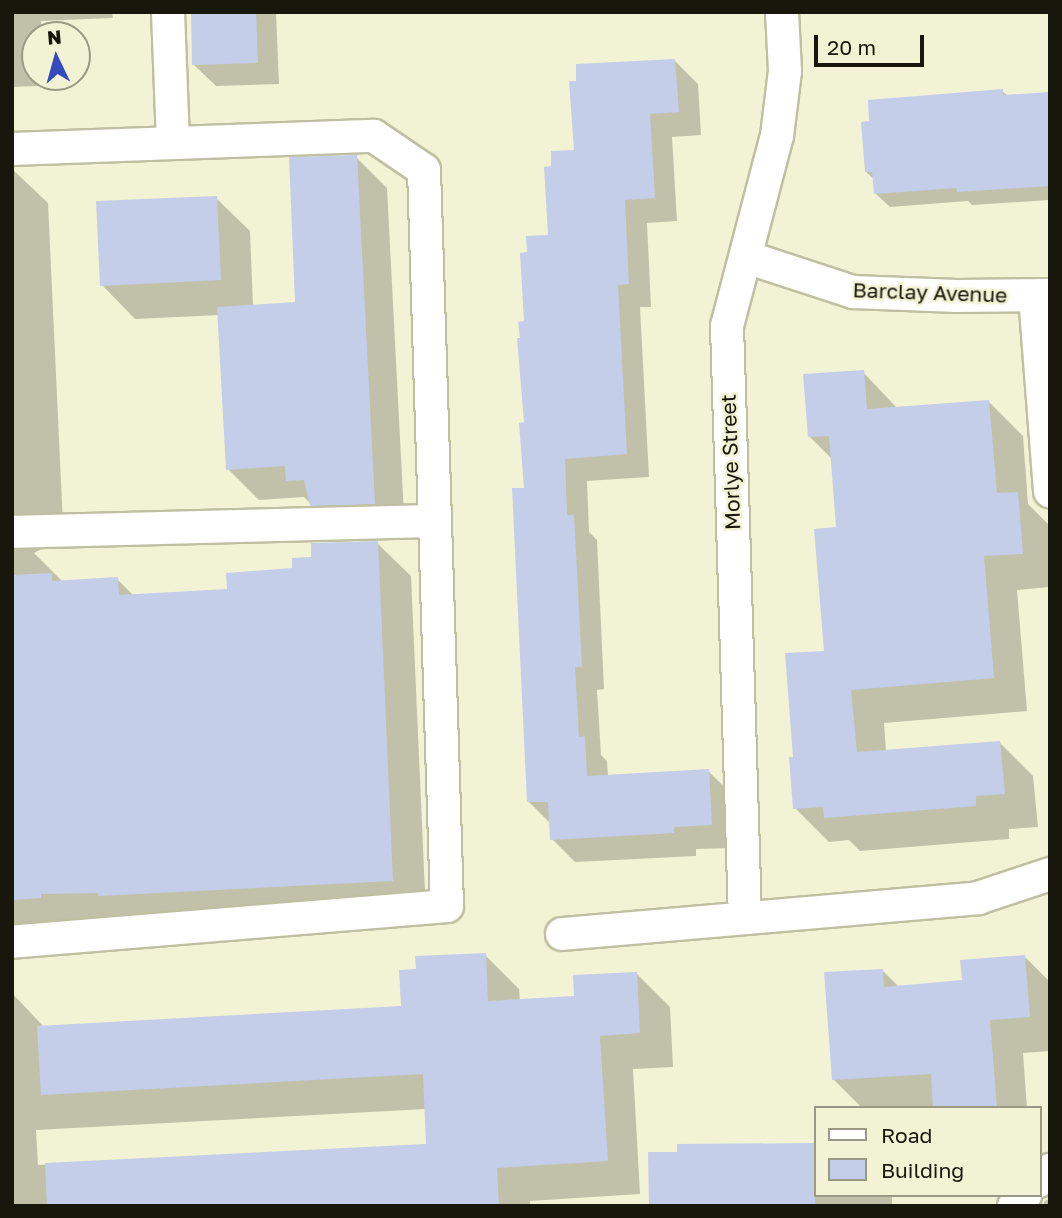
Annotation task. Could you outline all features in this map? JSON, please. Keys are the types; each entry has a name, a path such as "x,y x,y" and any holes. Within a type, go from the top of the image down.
{"street":[{"path":"168,12 173,142"},
{"name":"Morlye Street","path":"745,918 727,326 777,136 785,71 782,12"},
{"path":"12,149 374,136 424,170 447,906 12,942"},
{"name":"Barclay Avenue","path":"746,257 853,292 1042,295 1050,491"},
{"path":"12,532 435,521"},
{"path":"562,934 978,898 1050,874"}],"building":[{"path":"191,12 256,12 258,63 192,65"},
{"path":"675,59 679,112 650,114 655,198 625,200 629,284 618,285 627,454 565,459 567,515 574,515 582,667 575,667 579,737 585,736 587,776 709,769 712,825 674,827 674,833 550,840 548,802 527,802 512,488 524,488 519,423 524,422 517,338 520,338 518,322 524,321 520,253 527,252 526,236 548,235 544,167 551,166 551,151 574,150 569,81 576,81 576,64"},
{"path":"1003,89 1003,95 1050,92 1050,186 957,192 956,188 874,194 872,172 865,172 861,122 869,121 868,100"},
{"path":"357,155 375,504 310,506 304,480 286,481 285,466 226,470 217,307 295,302 289,157"},
{"path":"217,196 221,280 100,286 96,201"},
{"path":"864,370 867,409 989,400 997,493 1018,492 1023,554 984,556 994,678 851,690 857,752 1000,741 1005,794 976,796 976,806 824,818 823,807 793,809 789,757 793,757 785,653 824,651 814,529 836,527 829,436 808,437 803,374"},
{"path":"378,541 393,881 98,896 98,893 41,894 41,898 12,900 12,575 52,573 52,581 118,577 119,595 227,589 226,573 292,568 292,558 311,557 311,543"},
{"path":"486,953 488,1001 574,996 573,975 637,972 640,1033 600,1036 608,1161 497,1168 499,1206 47,1206 45,1163 426,1144 423,1074 41,1095 37,1026 401,1006 399,970 416,969 415,956"},
{"path":"1025,955 1030,1017 990,1020 997,1106 933,1106 931,1074 832,1080 824,972 883,969 884,987 962,980 960,960"},
{"path":"814,1143 815,1205 649,1206 648,1152 677,1152 677,1144"}]}
